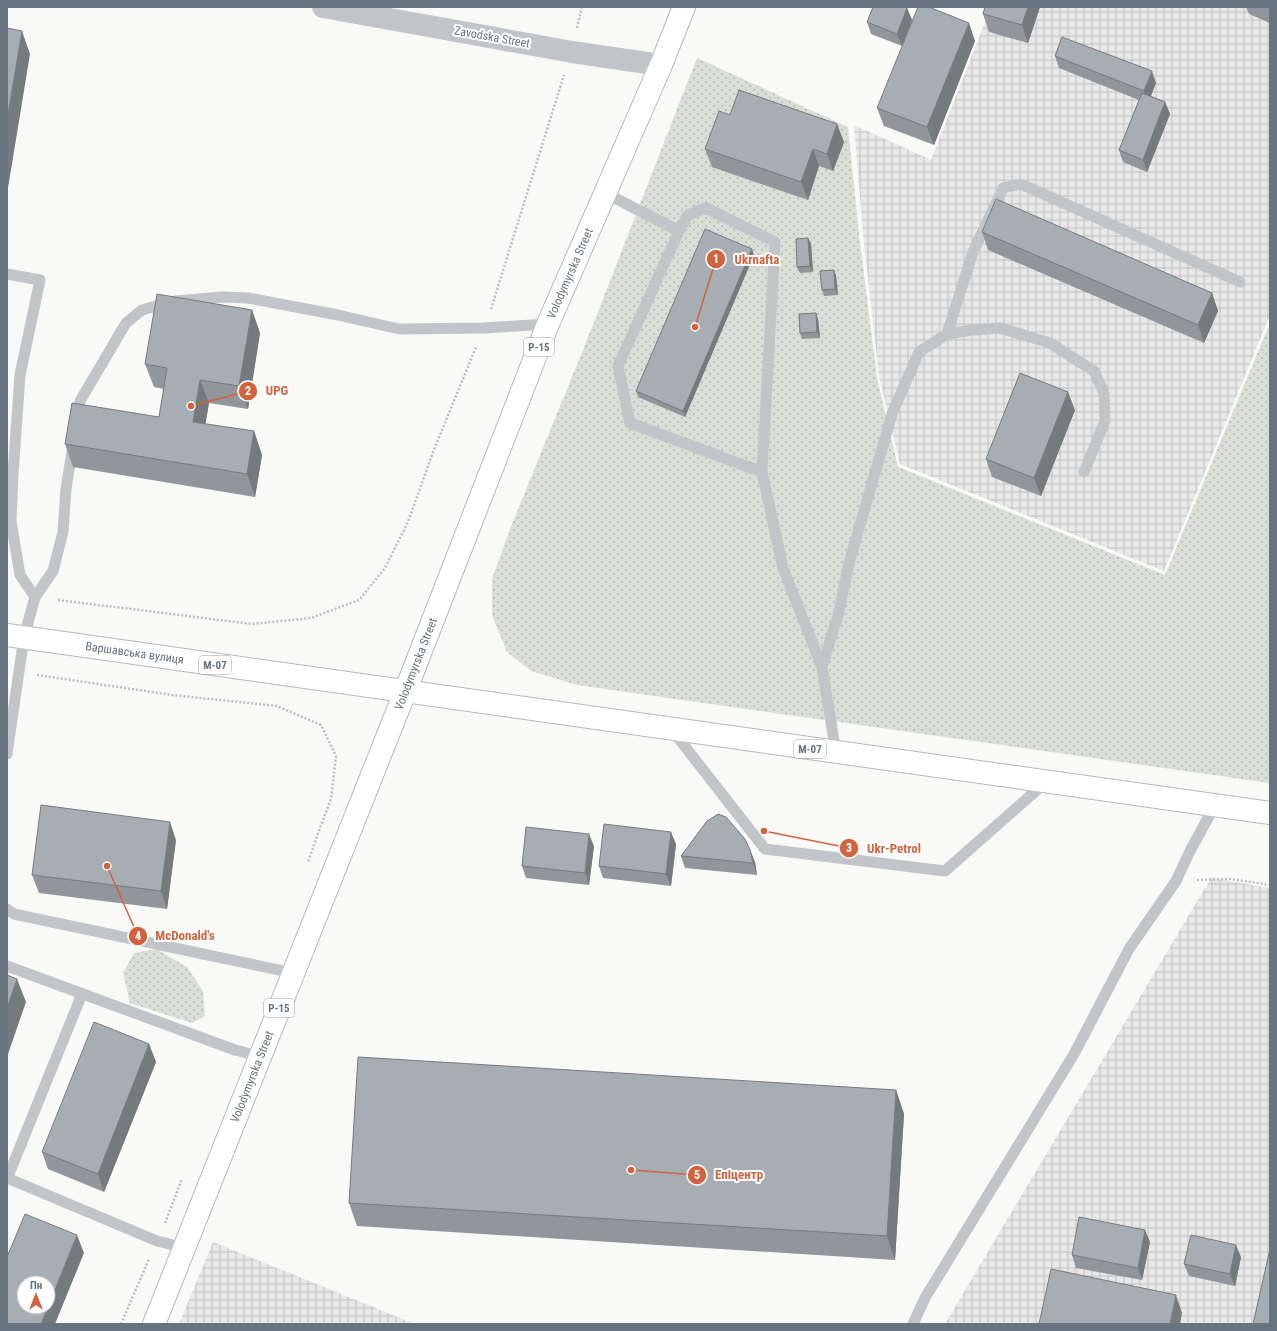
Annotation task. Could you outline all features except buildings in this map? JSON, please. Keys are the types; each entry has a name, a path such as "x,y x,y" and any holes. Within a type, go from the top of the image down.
{"main road":[{"name":"Volodymyrska Street","path":"154,1324 405,692 548,324 661,65 684,7"},
{"name":"Варшавська вулиця","path":"15,636 405,692"},
{"name":"М-07","path":"405,692 1270,813"}],"street":[{"name":"Zavodska Street","path":"323,7 572,52 661,65"}],"lane":[{"path":"947,334 974,252 1003,188 1021,184 1240,282"},
{"path":"605,193 679,231"},
{"path":"762,472 630,422 618,366 679,231 688,215 706,208 775,242 762,472 783,568 822,667 836,753"},
{"path":"7,274 40,280 20,375 13,474 12,521 20,575 35,597"},
{"path":"7,754 15,636 35,597 53,571 63,532 66,489 80,401 126,323 142,310 175,301 222,297 248,298 338,314 399,329 484,328 548,324"},
{"path":"822,667 839,612 849,563 892,414 919,352 947,334 1000,328 1050,343 1094,371 1104,393 1105,421 1084,472"},
{"path":"671,730 765,850 945,871 1046,782"},
{"path":"913,1324 925,1298 1074,1054 1129,949 1176,881 1190,851 1215,805"},
{"path":"7,909 14,914 293,973"},
{"path":"7,966 235,1050 261,1056"},
{"path":"82,994 7,1179 157,1241 185,1248"}],"path":[{"path":"35,597 252,624 311,618 359,600 385,568 408,522 432,452 484,328 572,52 582,7"},
{"path":"35,675 172,695 277,706 321,725 336,756 331,799 308,863"},
{"path":"1176,881 1232,879 1270,885"},
{"path":"121,1324 184,1175"}],"shaded area":[{"path":"991,7 1270,7 1270,315 1164,571 900,464 879,376 863,234 854,125 931,160"},
{"path":"697,58 848,127 859,234 877,378 898,467 1165,575 1270,323 1270,783 577,685 531,671 507,652 492,615 492,579 510,529 585,345"},
{"path":"1211,878 1270,888 1270,1324 945,1324"},
{"path":"156,949 187,967 203,991 205,1016 192,1023 130,1003 123,973 134,953"},
{"path":"213,1242 415,1324 179,1324"}],"place":[{"name":"Ukrnafta","path":"695,327"},
{"name":"UPG","path":"191,406"},
{"name":"Ukr-Petrol","path":"764,831"},
{"name":"McDonald's","path":"107,866"},
{"name":"Епіцентр","path":"631,1170"}]}
